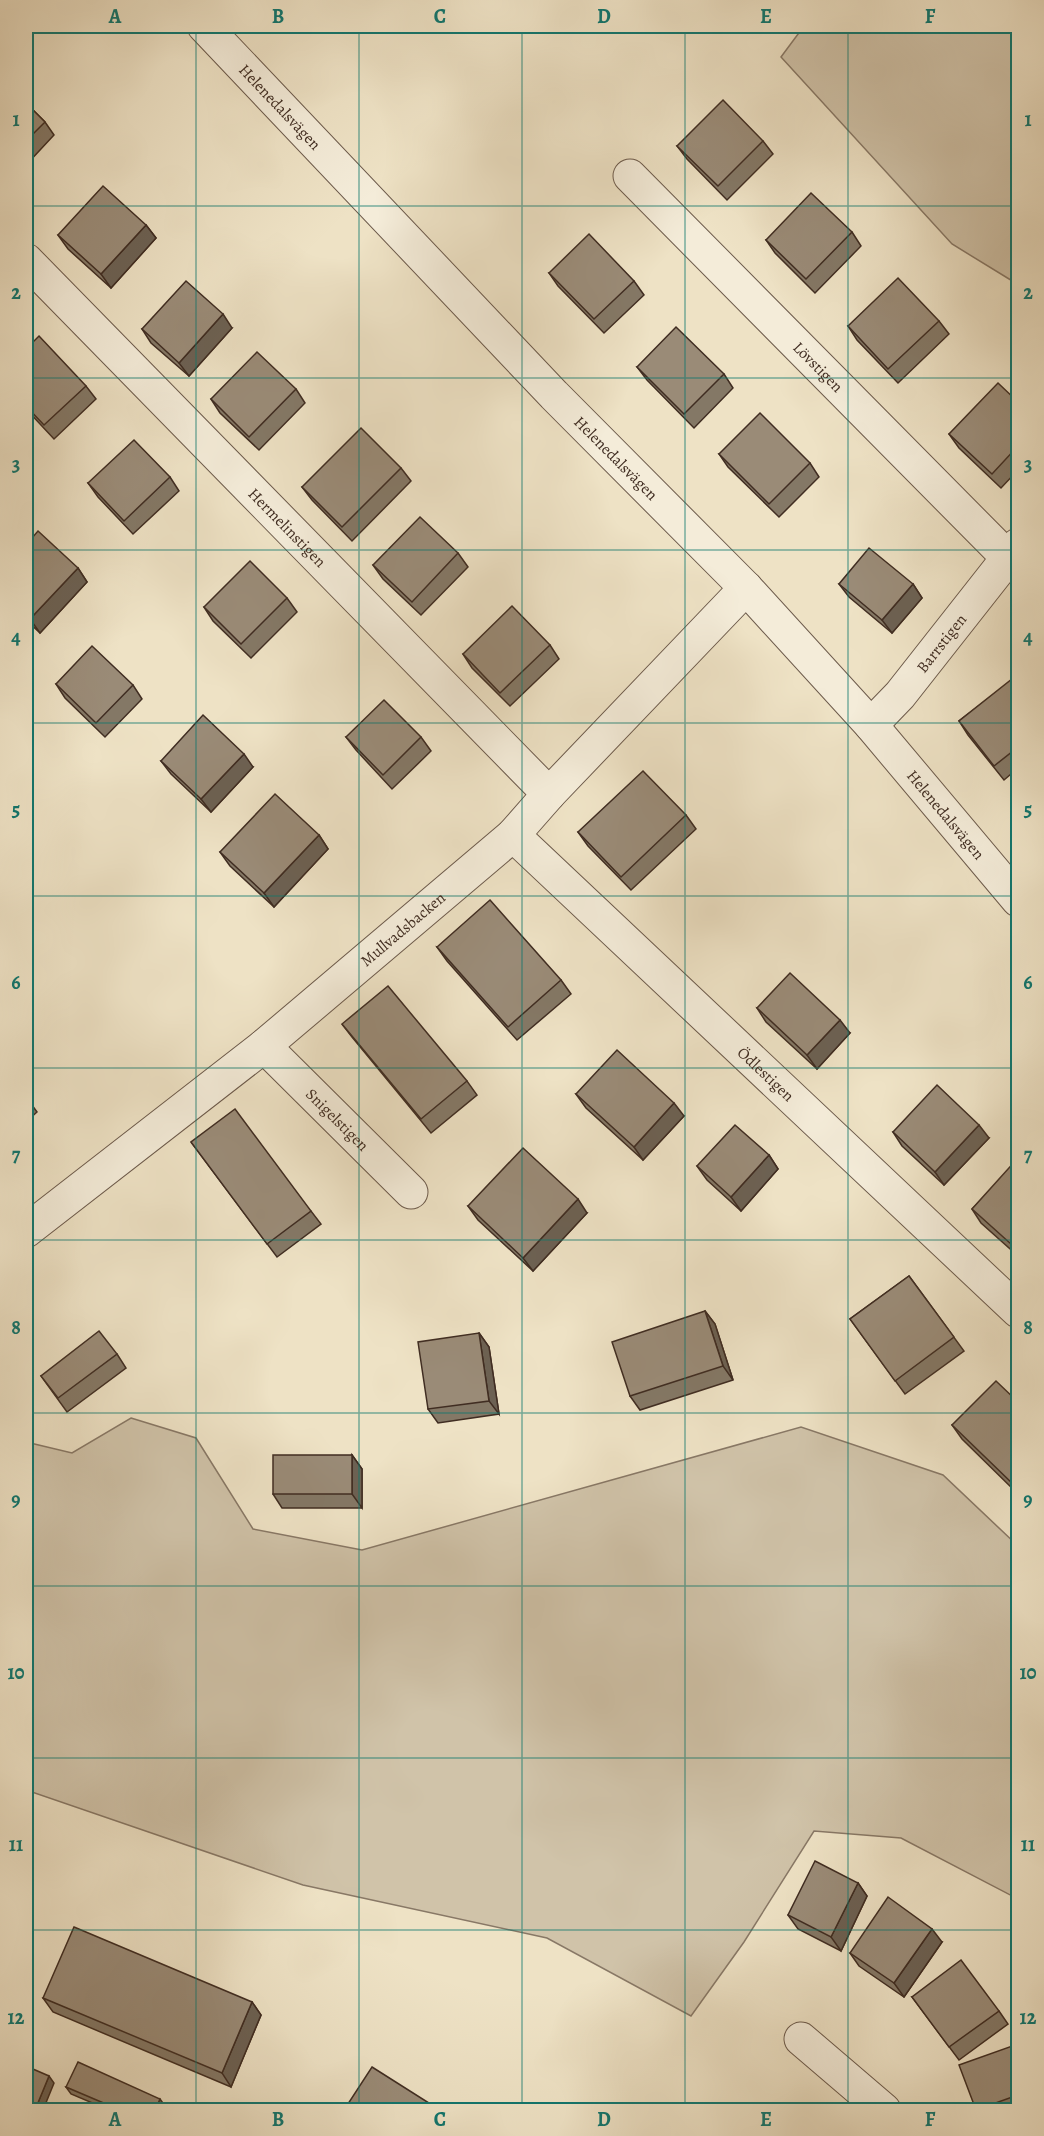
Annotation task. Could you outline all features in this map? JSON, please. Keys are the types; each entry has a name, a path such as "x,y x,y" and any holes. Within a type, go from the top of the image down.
{"street":[{"name":"Helenedalsvägen","path":"204,26 554,395 746,588 871,725 1018,900"},
{"name":"Lövstigen","path":"630,176 1015,557"},
{"name":"Hermelinstigen","path":"26,260 549,794"},
{"name":"Barrstigen","path":"871,725 900,695 1015,557"},
{"name":"Mullvadsbacken","path":"26,1231 264,1046 513,835 549,794 746,588"},
{"name":"Ödlestigen","path":"513,835 1018,1311"},
{"name":"Snigelstigen","path":"264,1046 411,1192"},
{"path":"801,2039 884,2110"}],"shaded area":[{"path":"804,26 1018,26 1018,279 1014,282 952,244 781,57"},
{"path":"131,1418 196,1438 253,1529 362,1550 801,1427 943,1475 1018,1546 1018,1899 901,1838 814,1831 744,1942 691,2016 547,1938 303,1885 26,1790 26,1442 72,1453"}],"building":[{"path":"723,100 763,141 718,186 677,146"},
{"path":"26,103 45,122 26,141"},
{"path":"103,186 146,225 101,274 58,235"},
{"path":"811,193 852,232 806,279 766,240"},
{"path":"589,234 634,281 594,319 549,273"},
{"path":"898,278 939,321 888,369 848,326"},
{"path":"186,281 223,314 179,363 142,329"},
{"path":"676,327 724,374 684,414 637,367"},
{"path":"39,336 86,386 44,425 26,406 26,349"},
{"path":"257,352 296,389 249,437 211,399"},
{"path":"998,383 1018,402 1018,446 992,474 949,434"},
{"path":"760,413 810,463 769,504 719,454"},
{"path":"361,428 401,468 342,527 302,487"},
{"path":"134,440 170,477 124,521 88,483"},
{"path":"420,517 458,553 412,602 373,565"},
{"path":"38,531 78,568 30,619 26,615 26,545"},
{"path":"869,548 913,584 882,620 839,584"},
{"path":"250,561 287,598 241,644 204,607"},
{"path":"512,606 550,645 500,693 463,654"},
{"path":"92,646 133,685 96,723 56,684"},
{"path":"1017,675 1018,747 994,766 959,721"},
{"path":"384,700 421,737 383,775 346,737"},
{"path":"203,715 244,754 201,799 161,761"},
{"path":"643,771 686,815 621,877 578,832"},
{"path":"275,794 319,835 264,893 220,852"},
{"path":"490,900 561,980 508,1027 437,947"},
{"path":"790,973 840,1020 807,1055 757,1008"},
{"path":"388,986 467,1081 421,1119 342,1024"},
{"path":"617,1050 674,1103 634,1147 576,1094"},
{"path":"937,1085 979,1125 935,1172 893,1132"},
{"path":"235,1109 311,1211 267,1244 191,1142"},
{"path":"735,1125 769,1155 731,1197 697,1166"},
{"path":"523,1148 578,1199 523,1258 468,1206"},
{"path":"1017,1159 1018,1236 1011,1244 972,1209"},
{"path":"909,1276 954,1337 895,1381 850,1319"},
{"path":"705,1311 723,1366 630,1396 612,1342"},
{"path":"99,1331 117,1354 58,1398 41,1376"},
{"path":"479,1333 489,1401 428,1409 418,1342"},
{"path":"996,1381 1018,1402 1018,1483 1015,1486 952,1425"},
{"path":"273,1455 352,1455 352,1494 273,1494"},
{"path":"815,1861 858,1883 831,1937 788,1915"},
{"path":"888,1897 932,1929 894,1983 850,1953"},
{"path":"74,1927 252,2002 222,2073 43,1998"},
{"path":"961,1960 999,2011 949,2047 912,1997"},
{"path":"1018,2044 1018,2095 976,2110 959,2065"},
{"path":"78,2062 160,2099 155,2110 120,2110 66,2087"},
{"path":"26,2066 49,2076 35,2110 26,2110"},
{"path":"372,2067 440,2110 344,2110"}]}
